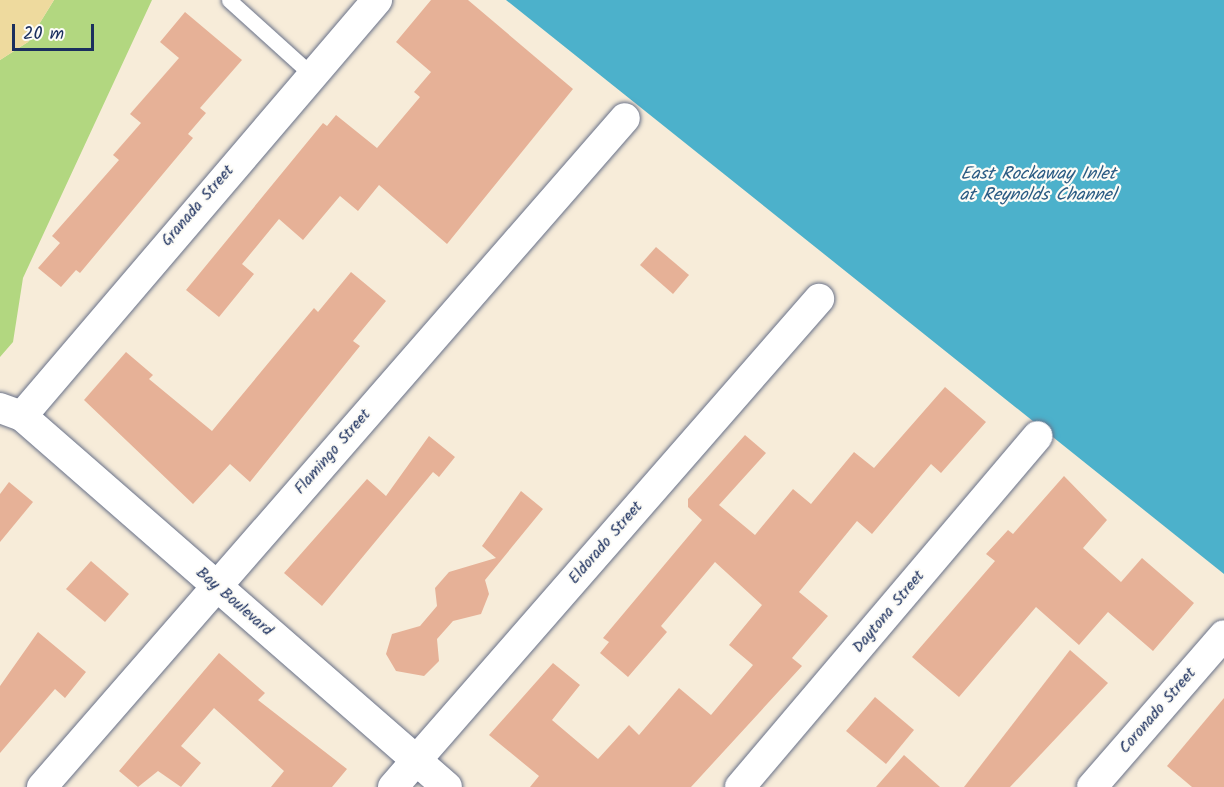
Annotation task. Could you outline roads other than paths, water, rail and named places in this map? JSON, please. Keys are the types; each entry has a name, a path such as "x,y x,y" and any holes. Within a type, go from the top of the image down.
{"street":[{"name":"Granada Street","path":"11,412 377,0"},
{"name":"Flamingo Street","path":"42,787 625,118"},
{"name":"Eldorado Street","path":"393,787 819,299"},
{"name":"Bay Boulevard","path":"11,412 447,787"},
{"name":"Daytona Street","path":"740,787 1038,436"},
{"name":"Coronado Street","path":"1092,787 1224,635"}],"lane":[{"path":"229,0 312,75"}],"water":[{"name":"East Rockaway Inlet at Reynolds Channel","path":"506,0 1224,0 1224,574 834,262"}]}
